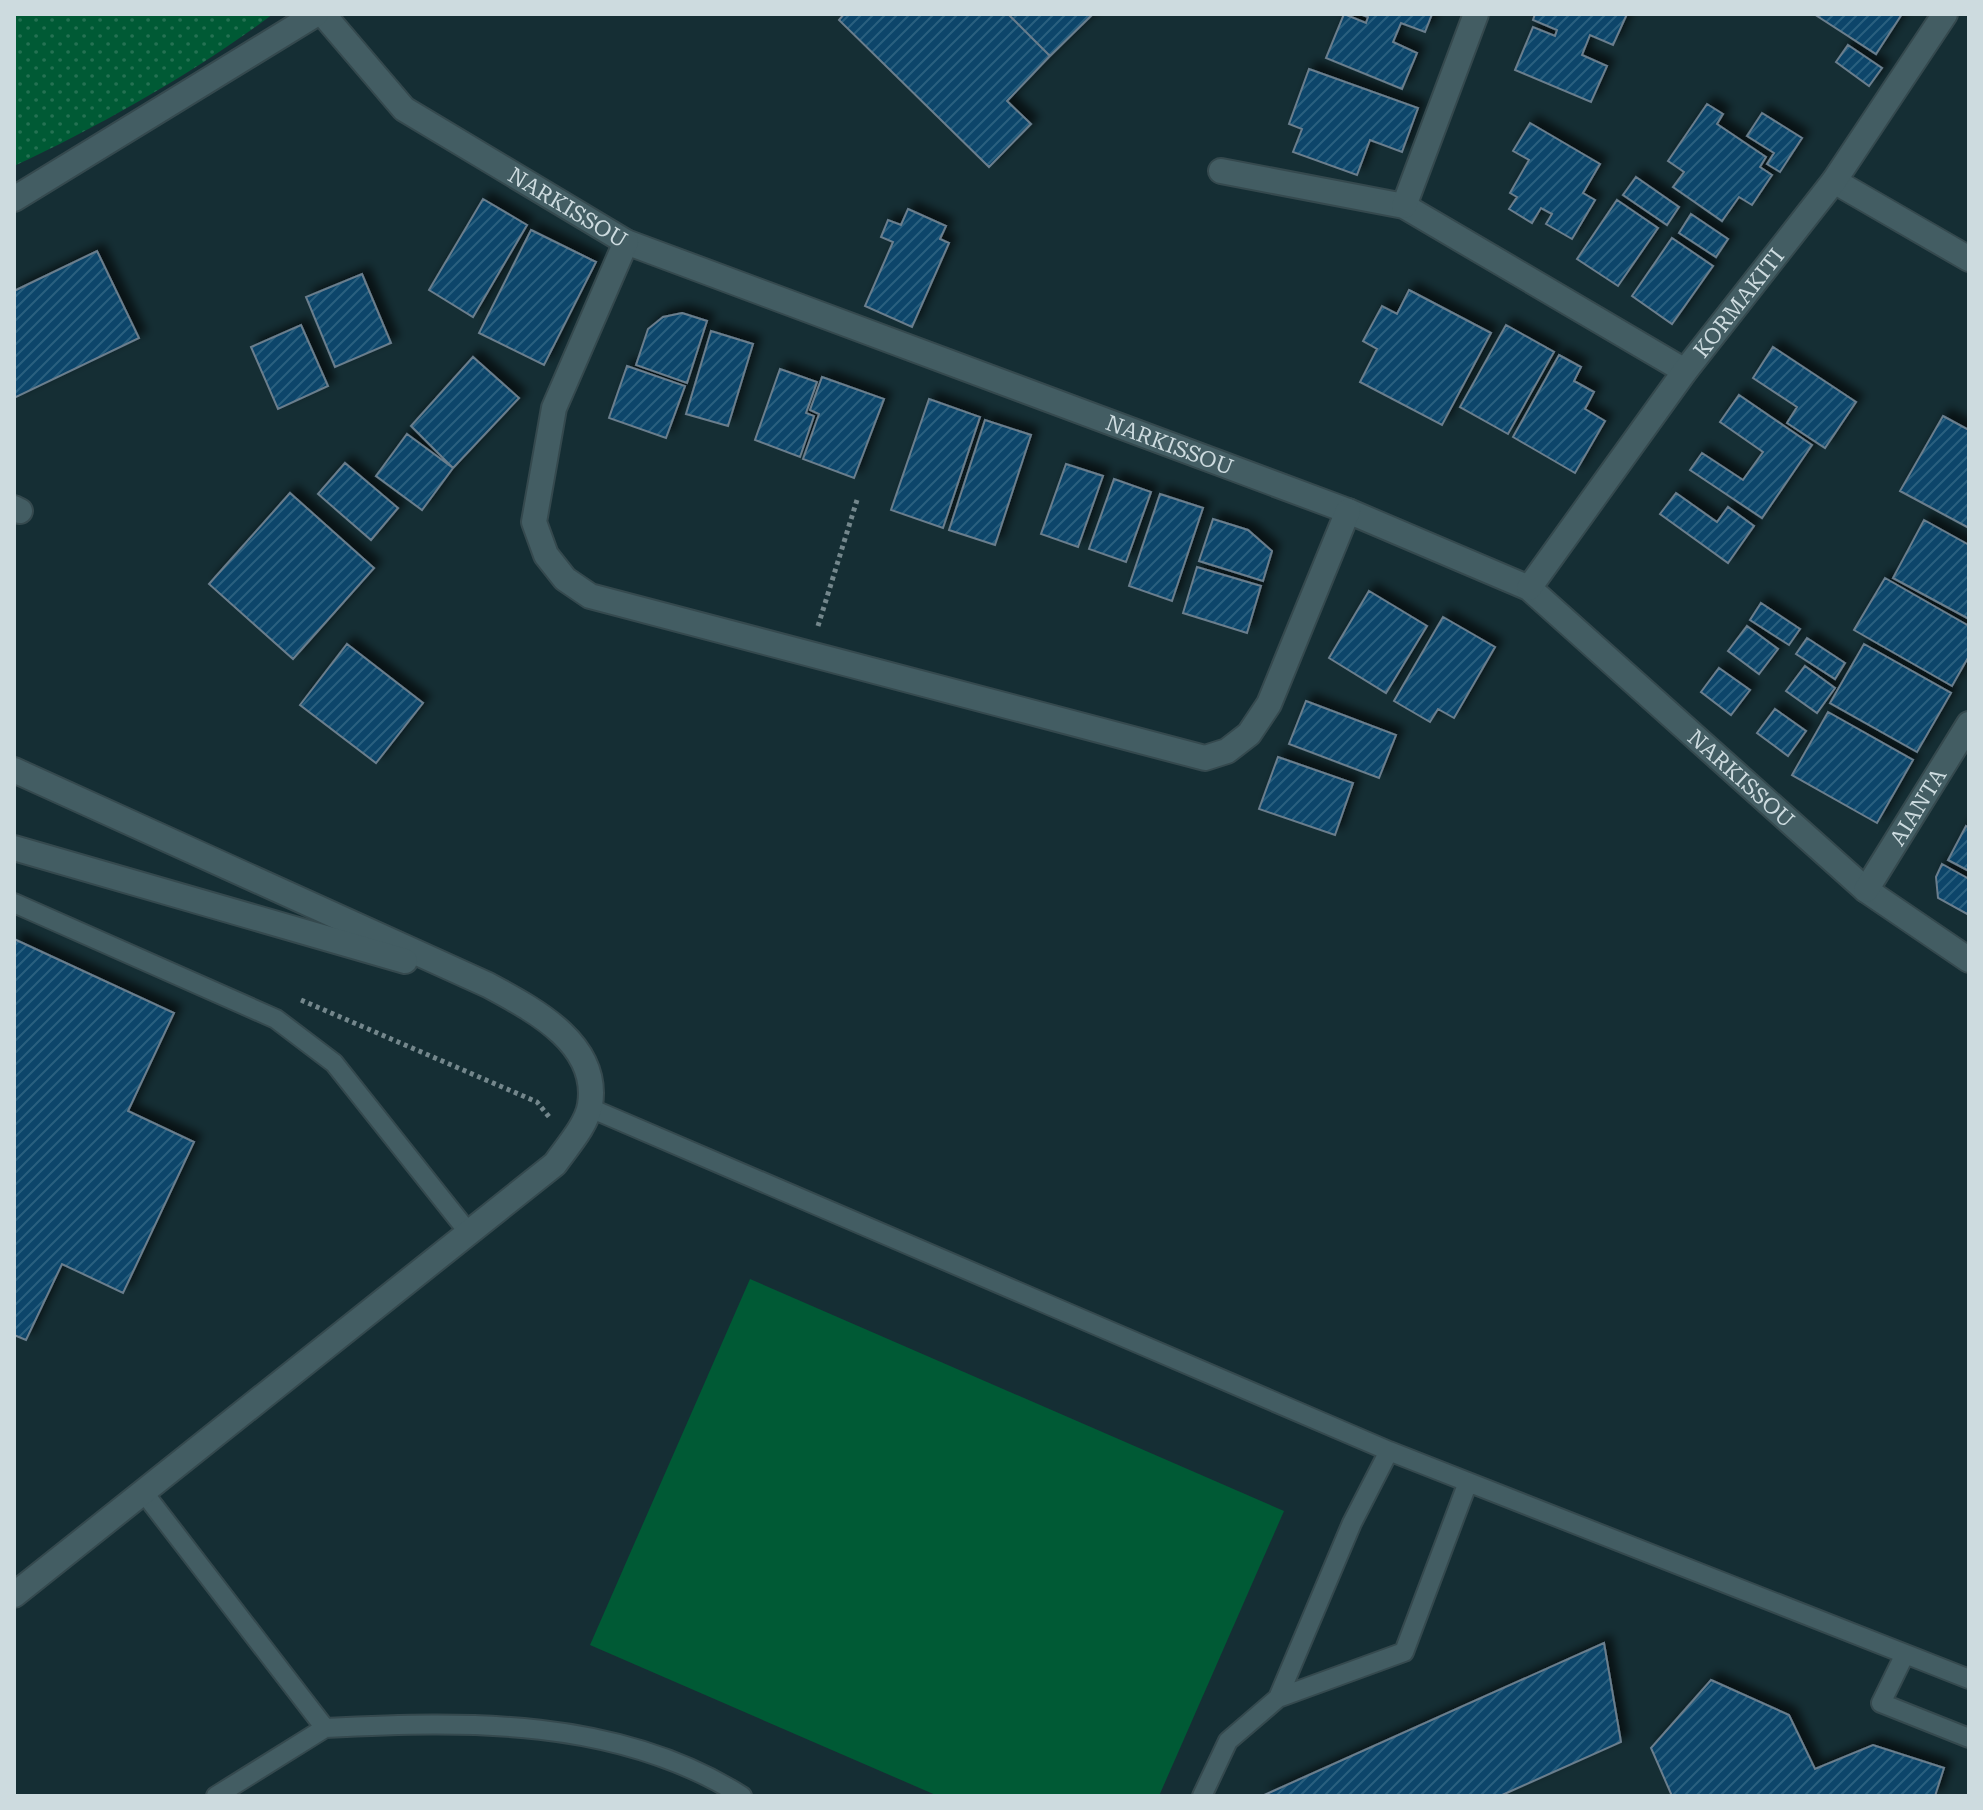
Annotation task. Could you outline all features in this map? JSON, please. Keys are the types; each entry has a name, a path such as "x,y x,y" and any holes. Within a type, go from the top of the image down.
{"street":[{"path":"14,199 316,14"},
{"name":"NARKISSOU","path":"323,14 404,109 626,242 1348,511 1529,588 1866,890 1969,960"},
{"path":"1404,206 1476,14"},
{"name":"KORMAKITI","path":"1529,588 1685,371 1834,181 1945,14"},
{"path":"1221,171 1404,206 1685,371"},
{"path":"1834,181 1969,259"},
{"path":"626,242 554,408 534,522 546,555 565,579 590,596 1205,758 1227,751 1249,734 1269,704 1348,511"},
{"name":"AIANTA","path":"1866,890 1969,724"},
{"path":"14,770 488,985 540,1013 569,1040 586,1070 590,1108 555,1164 14,1595"},
{"path":"14,848 488,985"}],"lane":[{"path":"14,903 276,1019 334,1063 469,1233"},
{"path":"590,1108 1389,1451 1969,1679"},
{"path":"1278,1698 1352,1523 1389,1451"},
{"path":"1202,1796 1228,1741 1278,1698 1404,1652 1468,1482"},
{"path":"144,1493 325,1728"},
{"path":"1905,1654 1881,1703 1969,1738"},
{"path":"216,1796 325,1728 429,1723 566,1732 619,1742 665,1759 742,1796"}],"path":[{"path":"810,654 857,500"}],"green space":[{"path":"14,14 273,14 213,56 147,96 14,166"},
{"path":"750,1279 1284,1511 1159,1796 938,1796 590,1645"}],"building":[{"path":"844,14 1008,14 1050,56 1007,101 1031,124 989,167 839,20"},
{"path":"1008,14 1093,14 1050,56"},
{"path":"1344,14 1366,23 1368,17 1360,14 1432,14 1425,32 1401,23 1393,42 1417,53 1402,89 1326,58"},
{"path":"1535,14 1627,14 1613,45 1590,35 1582,55 1607,66 1591,102 1515,70 1533,27 1555,36 1557,30 1533,20"},
{"path":"1814,14 1902,14 1876,54"},
{"path":"1848,45 1882,68 1869,86 1836,62"},
{"path":"1309,69 1418,108 1402,152 1370,140 1357,175 1293,152 1302,129 1289,124"},
{"path":"1707,104 1723,114 1717,124 1766,157 1760,167 1772,175 1752,205 1739,197 1722,221 1673,187 1684,172 1668,161"},
{"path":"1762,113 1802,138 1780,172 1767,164 1774,153 1747,136"},
{"path":"1530,123 1600,164 1583,193 1595,200 1572,239 1546,224 1552,214 1541,208 1532,223 1509,209 1517,197 1510,193 1529,160 1513,151"},
{"path":"1636,177 1679,207 1667,225 1623,195"},
{"path":"483,199 527,225 473,317 429,290"},
{"path":"1617,200 1658,228 1618,286 1577,259"},
{"path":"908,209 946,226 940,239 949,243 912,327 865,306 893,242 881,237 888,220 901,225"},
{"path":"1691,214 1728,239 1716,257 1679,233"},
{"path":"531,230 596,262 544,365 479,333"},
{"path":"1672,238 1713,266 1672,324 1632,296"},
{"path":"97,251 139,338 14,398 14,291"},
{"path":"362,274 391,343 335,367 306,297"},
{"path":"1409,290 1491,333 1442,425 1360,382 1377,349 1363,341 1382,306 1397,314"},
{"path":"682,313 707,321 687,383 636,365 648,329 663,317"},
{"path":"301,325 328,386 278,409 251,347"},
{"path":"1506,325 1554,352 1508,434 1460,407"},
{"path":"711,331 753,344 728,426 686,414"},
{"path":"1773,347 1856,402 1825,448 1787,423 1797,407 1753,378"},
{"path":"1559,355 1581,367 1574,381 1594,392 1585,409 1605,421 1575,473 1513,437"},
{"path":"473,357 519,398 453,468 411,426"},
{"path":"627,366 685,386 666,438 609,418"},
{"path":"780,369 817,382 806,413 814,416 800,457 755,440"},
{"path":"822,377 884,399 854,478 803,459 819,414 810,410"},
{"path":"1739,395 1812,445 1762,518 1690,470 1702,453 1743,480 1763,452 1720,422"},
{"path":"929,399 980,417 943,528 891,510"},
{"path":"1943,416 1969,430 1969,528 1900,491"},
{"path":"985,420 1031,435 995,545 949,530"},
{"path":"407,434 453,468 422,510 376,476"},
{"path":"345,463 398,508 371,540 318,494"},
{"path":"1066,464 1103,476 1078,547 1041,534"},
{"path":"1114,479 1151,492 1126,562 1089,549"},
{"path":"290,493 374,568 293,659 209,584"},
{"path":"1676,493 1717,522 1728,507 1754,526 1728,563 1660,514"},
{"path":"1160,494 1203,508 1172,601 1129,586"},
{"path":"1213,519 1248,530 1272,551 1263,581 1199,561"},
{"path":"1924,520 1969,545 1969,619 1893,578"},
{"path":"1197,567 1261,586 1247,633 1183,613"},
{"path":"1885,578 1969,626 1969,656 1952,686 1854,630"},
{"path":"1369,591 1427,626 1386,693 1329,658"},
{"path":"1761,603 1800,629 1789,645 1750,620"},
{"path":"1443,617 1495,647 1454,718 1438,709 1430,722 1394,701"},
{"path":"1747,626 1778,649 1759,674 1728,651"},
{"path":"1807,638 1845,663 1835,679 1796,654"},
{"path":"347,644 423,703 376,763 300,705"},
{"path":"1864,644 1951,693 1917,752 1830,703"},
{"path":"1805,666 1835,688 1817,713 1786,691"},
{"path":"1719,668 1750,690 1731,715 1701,692"},
{"path":"1306,701 1396,735 1379,778 1289,744"},
{"path":"1775,709 1806,731 1788,756 1757,733"},
{"path":"1828,712 1913,760 1877,823 1792,775"},
{"path":"1278,757 1353,783 1335,835 1259,809"},
{"path":"1966,826 1969,828 1969,871 1948,860"},
{"path":"1942,864 1969,879 1969,915 1938,898 1936,877"},
{"path":"14,939 174,1013 128,1111 194,1142 123,1293 62,1264 26,1340 14,1335"},
{"path":"1604,1643 1621,1742 1500,1796 1262,1796"},
{"path":"1711,1680 1789,1715 1815,1769 1873,1745 1944,1768 1935,1796 1672,1796 1651,1748"}]}
